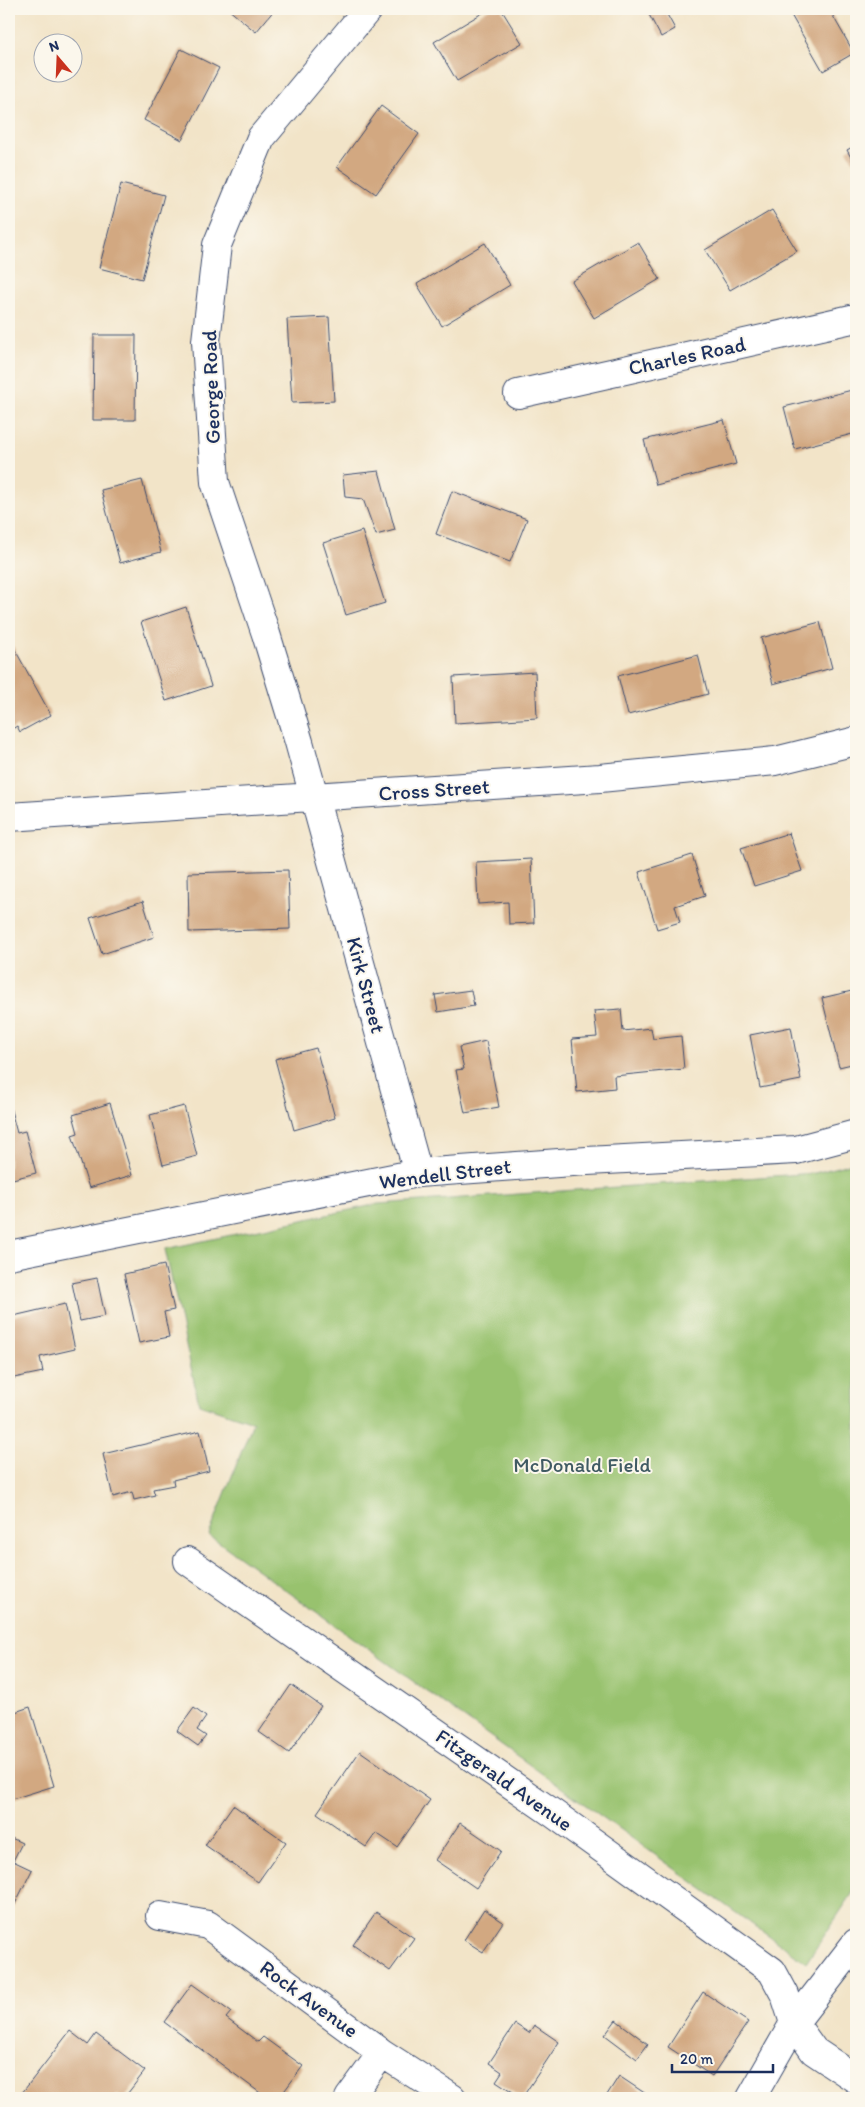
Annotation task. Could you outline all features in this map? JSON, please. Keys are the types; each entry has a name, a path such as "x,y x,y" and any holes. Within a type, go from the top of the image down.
{"street":[{"name":"George Road","path":"314,797 269,643 215,482 206,341 217,245 261,138 368,9"},
{"name":"Charles Road","path":"518,394 856,318"},
{"name":"Cross Street","path":"9,817 600,778 775,761 856,741"},
{"name":"Kirk Street","path":"314,797 418,1173"},
{"name":"Wendell Street","path":"9,1255 418,1173 587,1161 796,1150 856,1134"},
{"name":"Fitzgerald Avenue","path":"188,1561 554,1814 772,1971 785,1995 794,2023 814,2051 856,2078"},
{"name":"Rock Avenue","path":"160,1916 208,1924 382,2052 452,2098"},
{"path":"751,2098 794,2023 856,1943"},
{"path":"349,2098 382,2052"}],"green space":[{"name":"McDonald Field","path":"856,1162 856,1888 806,1963 209,1535 253,1422 199,1404 165,1249 378,1204 815,1173"}],"building":[{"path":"228,9 275,9 256,32"},
{"path":"489,9 501,9 522,43 457,81 434,42"},
{"path":"646,9 664,9 675,29 661,37"},
{"path":"802,9 829,9 854,53 823,71 791,15"},
{"path":"181,49 219,68 182,140 144,120"},
{"path":"381,106 419,134 376,194 337,167"},
{"path":"856,145 856,167 847,150"},
{"path":"121,184 164,195 142,279 99,268"},
{"path":"772,210 797,251 730,290 705,250"},
{"path":"638,242 660,279 594,318 572,281"},
{"path":"485,243 510,285 442,326 417,284"},
{"path":"329,317 334,401 292,403 287,319"},
{"path":"94,335 136,335 135,420 93,420"},
{"path":"856,389 856,433 795,449 784,407"},
{"path":"724,420 736,464 656,485 644,440"},
{"path":"379,471 395,530 376,535 363,499 345,497 343,475"},
{"path":"142,480 161,552 120,563 101,490"},
{"path":"452,491 527,519 510,562 436,534"},
{"path":"362,531 385,603 346,615 323,543"},
{"path":"186,607 211,686 166,701 141,622"},
{"path":"820,622 832,668 773,684 761,638"},
{"path":"13,646 51,715 20,732 17,726 9,731 9,648"},
{"path":"698,655 708,694 628,715 618,676"},
{"path":"535,672 537,718 455,723 453,677"},
{"path":"789,833 802,871 754,886 741,848"},
{"path":"692,855 705,896 675,906 680,922 657,929 639,872"},
{"path":"531,859 534,923 509,924 508,902 478,904 476,862"},
{"path":"288,870 290,929 189,932 188,873"},
{"path":"143,901 154,937 102,954 90,918"},
{"path":"471,990 474,1006 438,1012 435,995"},
{"path":"856,990 856,1063 839,1067 822,998"},
{"path":"621,1009 623,1031 651,1028 653,1039 681,1036 684,1069 614,1076 615,1088 577,1092 572,1039 597,1037 594,1011"},
{"path":"791,1027 801,1080 760,1088 750,1035"},
{"path":"486,1041 499,1107 465,1113 456,1070 464,1069 459,1047"},
{"path":"316,1048 335,1118 294,1130 275,1059"},
{"path":"9,1103 17,1133 25,1131 36,1173 9,1180"},
{"path":"110,1103 132,1175 89,1188 72,1135 78,1133 73,1115"},
{"path":"184,1106 197,1156 163,1165 150,1115"},
{"path":"164,1265 174,1310 164,1312 169,1337 139,1343 124,1274"},
{"path":"97,1278 105,1316 80,1321 72,1283"},
{"path":"65,1304 75,1349 40,1357 43,1372 9,1379 9,1317"},
{"path":"200,1431 209,1471 173,1480 174,1485 153,1489 155,1495 134,1500 132,1492 113,1497 103,1454"},
{"path":"291,1685 321,1706 289,1753 259,1732"},
{"path":"30,1707 54,1786 9,1800 9,1714"},
{"path":"194,1708 206,1717 197,1730 206,1736 198,1746 177,1731"},
{"path":"360,1751 430,1800 397,1847 376,1833 366,1847 317,1813"},
{"path":"233,1805 286,1842 258,1882 205,1845"},
{"path":"460,1823 501,1851 476,1888 435,1860"},
{"path":"9,1837 22,1843 13,1861 32,1870 9,1916"},
{"path":"484,1909 503,1922 483,1952 464,1940"},
{"path":"376,1912 414,1938 390,1971 353,1945"},
{"path":"192,1984 231,2012 226,2018 258,2042 263,2037 303,2066 279,2098 267,2098 164,2022"},
{"path":"703,1992 748,2022 712,2076 668,2047"},
{"path":"616,2020 648,2044 637,2059 605,2035"},
{"path":"515,2024 529,2033 534,2025 559,2042 522,2098 496,2081 502,2072 489,2063"},
{"path":"70,2031 88,2045 96,2034 145,2071 124,2098 117,2094 114,2098 18,2098"},
{"path":"619,2076 652,2098 605,2098"}]}
